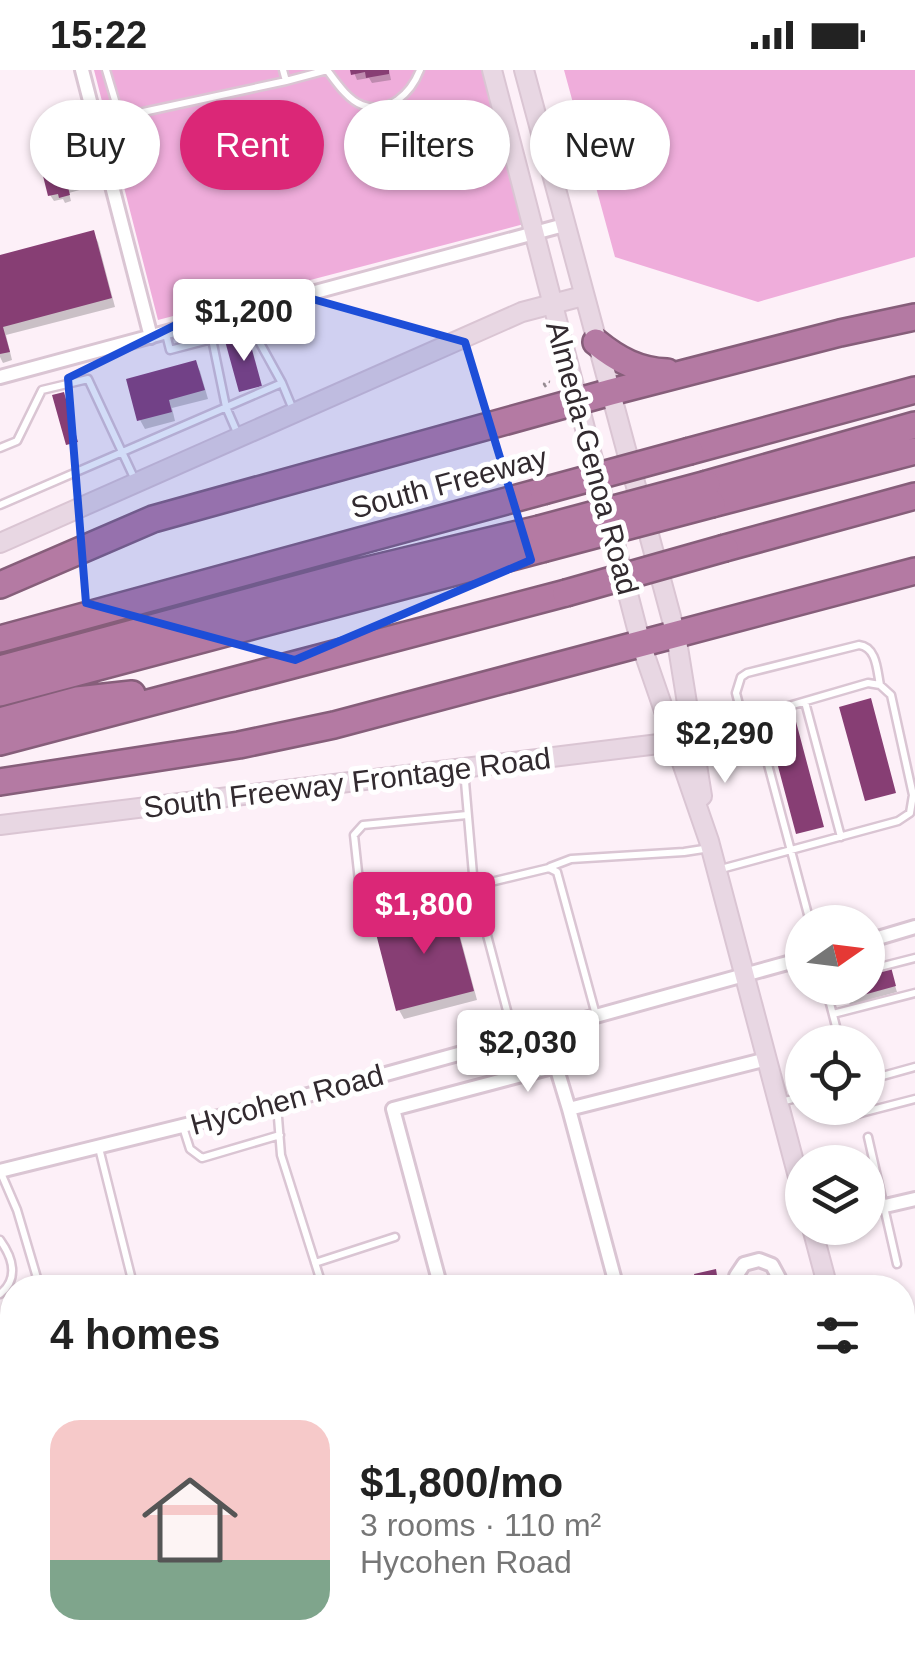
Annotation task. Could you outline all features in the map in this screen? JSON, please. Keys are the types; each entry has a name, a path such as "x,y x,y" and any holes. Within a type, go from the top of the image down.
{"highway":[{"path":"0,585 153,519 610,392 915,316"},
{"path":"596,342 630,365 654,372 687,372"},
{"name":"South Freeway","path":"0,639 915,390"},
{"path":"709,494 915,425"},
{"path":"0,693 709,494 915,451"},
{"path":"0,742 915,496"},
{"path":"9,666 355,574 540,539"},
{"path":"9,666 269,566"},
{"path":"0,782 239,745 334,726 915,571"},
{"path":"0,721 77,700 221,684"}],"main road":[{"name":"Almeda-Genoa Road","path":"492,70 641,644 684,741"},
{"name":"Almeda-Genoa Road","path":"524,70 676,635 684,741 790,1145"},
{"path":"0,543 522,312 583,296"},
{"name":"South Freeway Frontage Road","path":"0,825 684,741"},
{"path":"817,1245 825,1275"}],"street":[{"path":"82,70 158,334"},
{"path":"0,377 564,225"},
{"path":"885,936 915,928"},
{"name":"Hycohen Road","path":"0,1172 276,1104 785,965"},
{"path":"570,1109 768,1059"},
{"path":"438,1275 393,1109 556,1066 614,1275"},
{"path":"885,1206 915,1199"},
{"path":"737,1275 744,1264 760,1260 772,1265 777,1275"}],"lane":[{"path":"106,70 120,117 327,70 360,105 376,107 393,103 406,94 420,70"},
{"path":"283,70 286,81"},
{"path":"250,310 255,334 295,414"},
{"path":"158,334 170,350 212,339 226,407 239,438"},
{"path":"0,448 18,441 42,390 88,378 136,483"},
{"path":"0,504 282,383"},
{"path":"717,870 898,821 910,813 913,795 891,695 880,685 872,650 867,646 740,677 736,693 742,720"},
{"path":"684,741 755,716 868,684 880,685"},
{"path":"805,702 842,836"},
{"path":"755,716 806,905"},
{"path":"464,769 474,886 514,1039"},
{"path":"468,816 363,825 354,834 359,881 367,888 468,880 474,886"},
{"path":"474,886 571,859 684,852 710,845"},
{"path":"549,868 558,872 596,1016"},
{"path":"885,966 915,958"},
{"path":"833,1014 915,993"},
{"path":"831,1005 836,1025"},
{"path":"885,1075 915,1066"},
{"path":"885,1105 915,1099"},
{"path":"779,1102 785,1100"},
{"path":"276,1104 280,1155 319,1275"},
{"path":"184,1127 190,1149 202,1158 280,1135"},
{"path":"868,1137 870,1145"},
{"path":"98,1147 131,1275"},
{"path":"0,1172 17,1210 36,1275"},
{"path":"885,1210 897,1264"},
{"path":"315,1262 394,1238"},
{"path":"0,1240 10,1258 12,1275"}],"highlighted area":[{"path":"259,284 465,342 531,560 295,660 86,603 68,378"}],"shaded area":[{"path":"94,70 483,70 491,100 344,100 344,190 510,190 510,171 524,224 158,320 125,190 160,190 160,100 102,100"},
{"path":"564,70 915,70 915,257 758,302 615,257 597,190 670,190 670,100 572,100"}],"building":[{"path":"350,70 389,70 389,74 366,78 365,72 351,75"},
{"path":"46,190 69,190 70,195 59,198 58,194 48,196"},
{"path":"94,230 112,298 3,327 10,352 0,354 0,255"},
{"path":"248,335 262,386 239,392 225,341"},
{"path":"196,360 205,390 169,400 172,412 137,421 126,379"},
{"path":"64,392 78,442 66,445 52,395"},
{"path":"871,698 896,793 865,801 839,707"},
{"path":"795,718 824,827 796,834 767,725"},
{"path":"419,902 422,913 451,905 474,991 396,1011 374,926 404,918 401,907"},
{"path":"891,967 896,986 885,989 885,969"},
{"path":"716,1269 717,1275 694,1275"}]}
